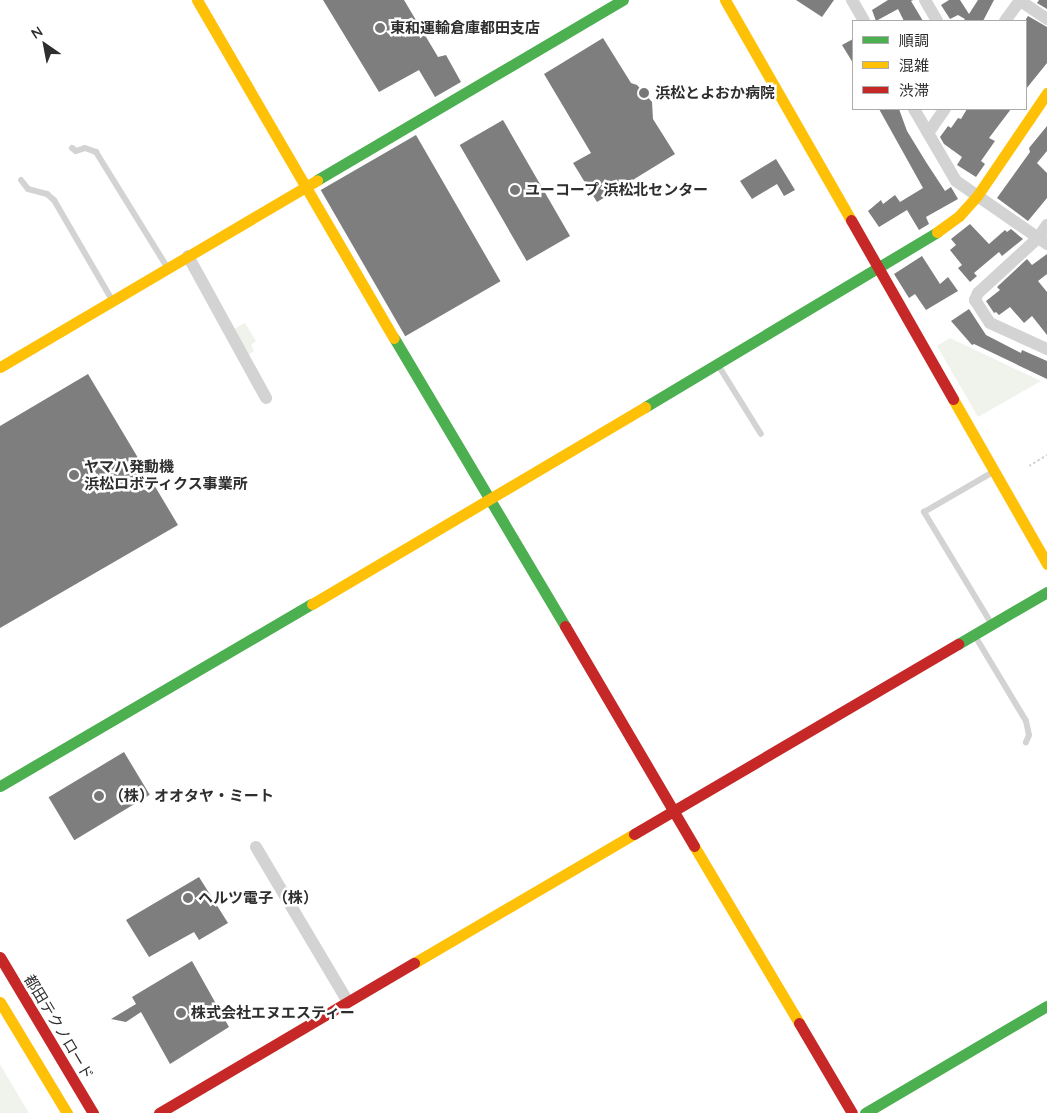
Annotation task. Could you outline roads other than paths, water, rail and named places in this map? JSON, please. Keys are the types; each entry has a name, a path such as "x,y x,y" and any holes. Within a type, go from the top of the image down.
{"street":[{"path":"198,0 305,188 852,1113"},
{"path":"0,367 624,0"},
{"path":"725,0 1047,564"},
{"path":"852,0 863,20"},
{"path":"925,0 936,20"},
{"path":"1007,20 1020,0 1047,19"},
{"path":"0,786 490,500 940,231 959,216 977,196 1047,92"},
{"path":"915,110 956,181 1042,241"},
{"path":"928,133 944,110"},
{"path":"1047,225 1042,241 978,293 975,300 988,322 1047,349"},
{"path":"188,256 266,398"},
{"path":"159,1113 1047,592"},
{"path":"256,847 348,1002"},
{"name":"都田テクノロード","path":"0,957 93,1113"},
{"path":"0,1002 67,1113"},
{"path":"864,1113 1047,1006"}],"lane":[{"path":"72,148 76,151 92,149 96,152 168,268"},
{"path":"21,180 28,189 47,194 54,200 112,301"},
{"path":"717,364 761,434"},
{"path":"992,624 924,512 994,471"},
{"path":"975,635 1026,721 1029,735 1026,742"}],"place":[{"name":"東和運輸倉庫都田支店","path":"380,28"},
{"name":"浜松とよおか病院","path":"644,93"},
{"name":"ユーコープ 浜松北センター","path":"515,190"},
{"name":"ヤマハ発動機 浜松ロボティクス事業所","path":"74,475"},
{"name":"（株）オオタヤ・ミート","path":"99,796"},
{"name":"ヘルツ電子（株）","path":"188,898"},
{"name":"株式会社エヌエスティー","path":"181,1013"}]}
